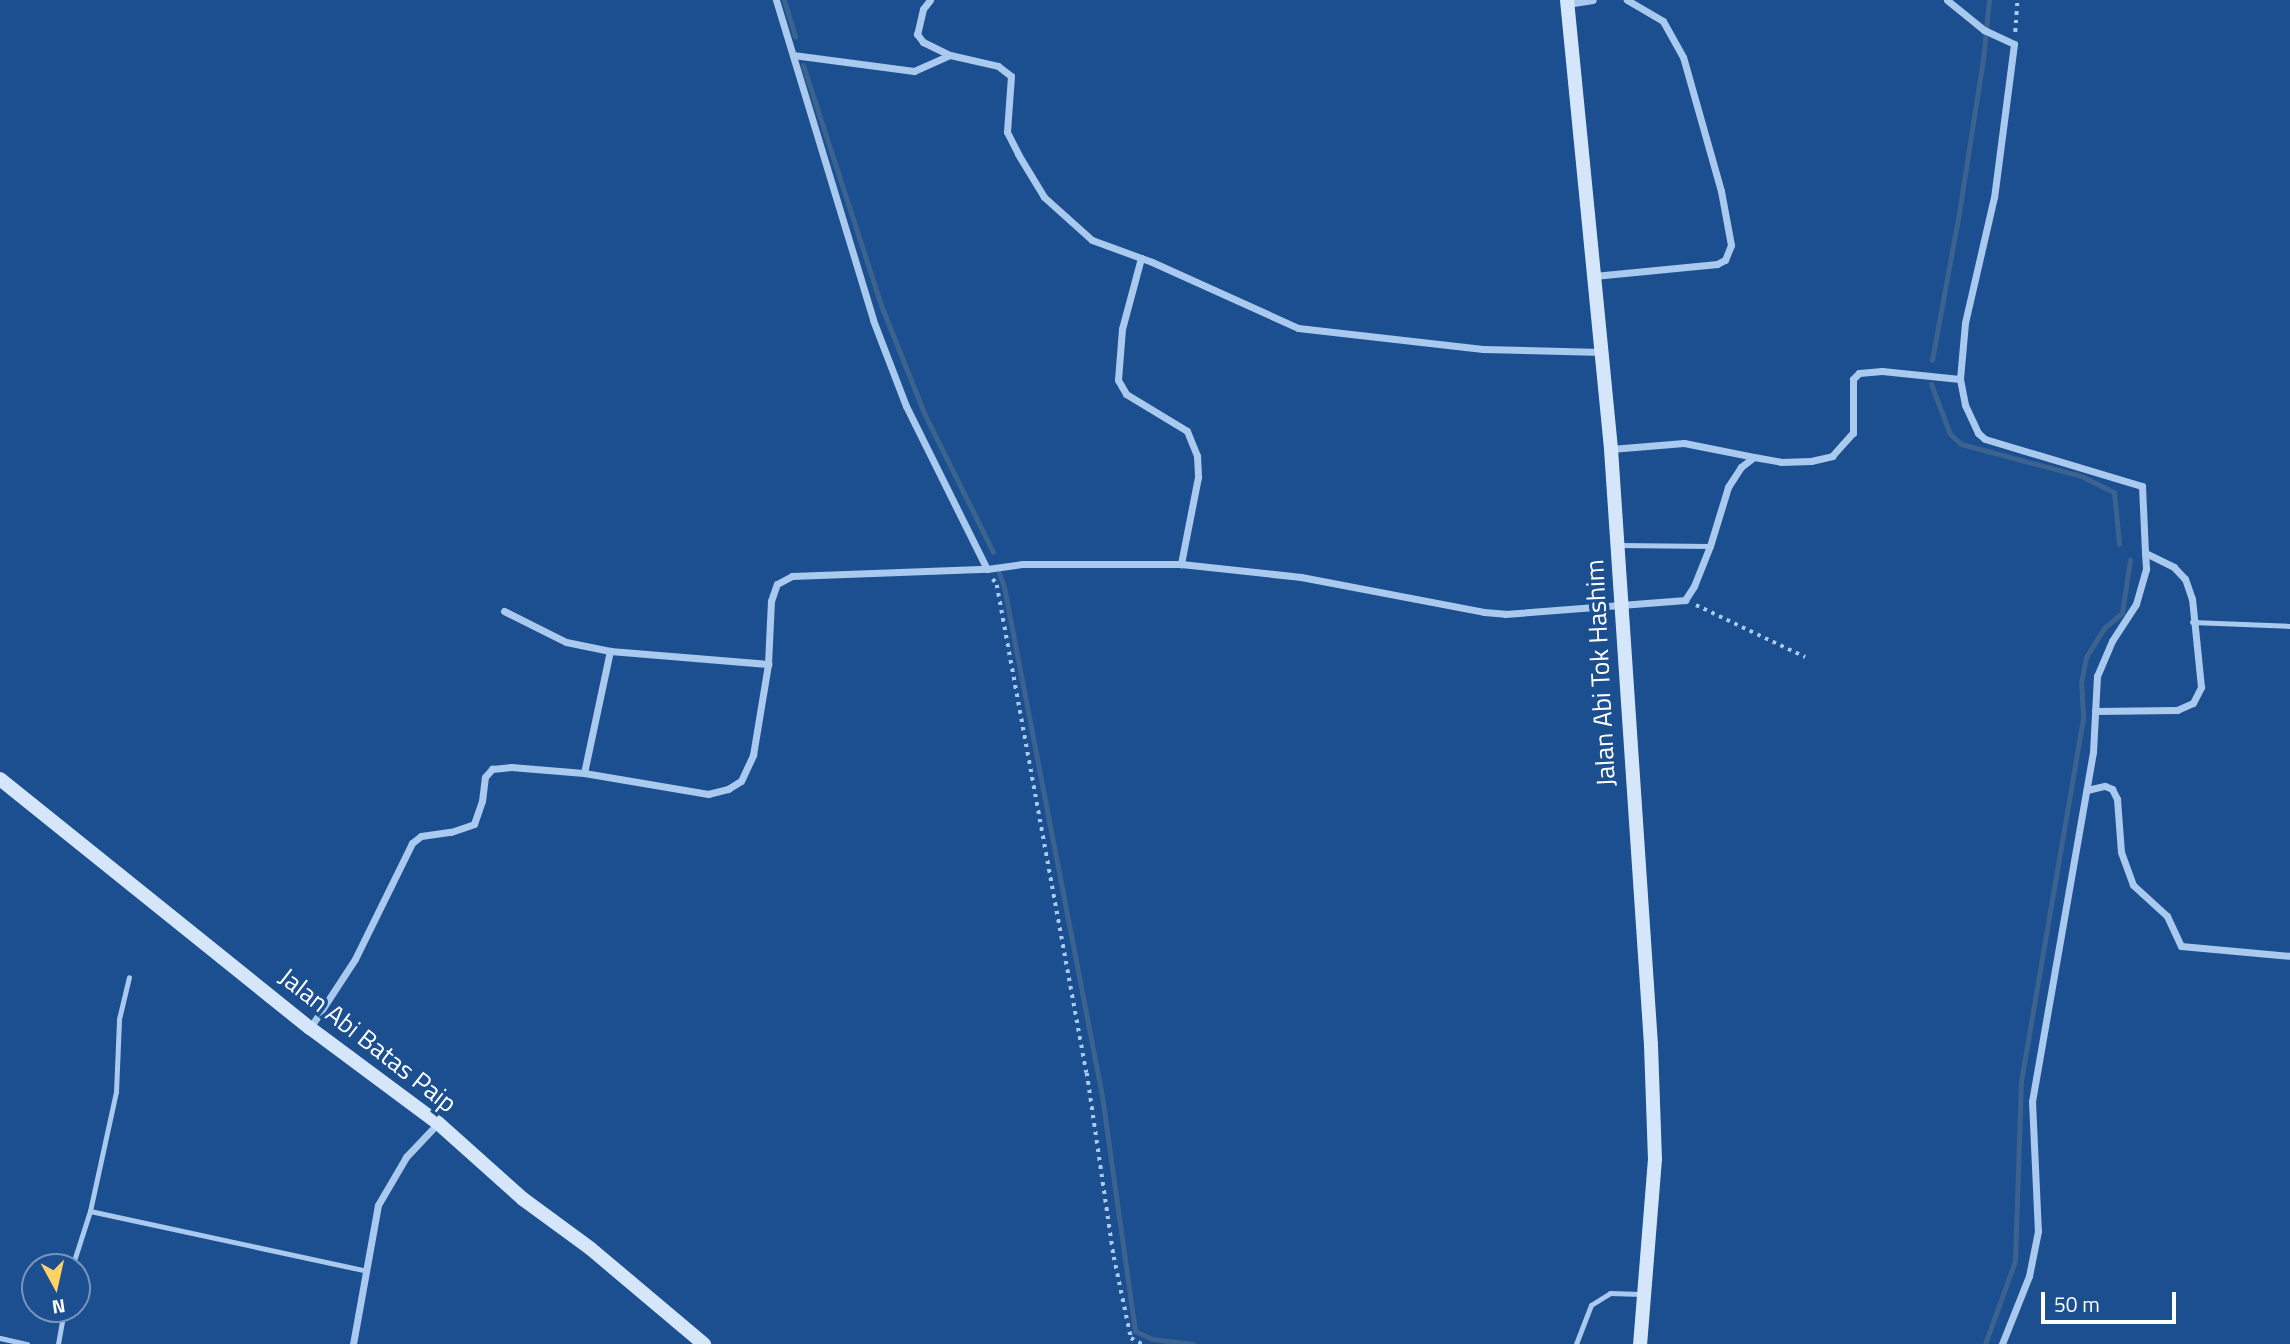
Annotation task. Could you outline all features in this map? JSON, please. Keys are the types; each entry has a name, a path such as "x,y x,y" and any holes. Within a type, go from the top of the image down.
{"main road":[{"name":"Jalan Abi Tok Hashim","path":"1567,2 1611,449 1619,604 1651,1045 1654,1133 1640,1344"},
{"name":"Jalan Abi Batas Paip","path":"0,779 310,1028 438,1124 523,1199 591,1249 704,1344"}],"street":[{"path":"776,0 878,332 906,406 987,569"},
{"path":"930,0 923,9 917,34 923,42 950,55 999,66 1011,76 1013,84 1007,132 1044,197 1092,240 1141,258 1298,328 1483,349 1602,352"},
{"path":"1567,2 1593,0"},
{"path":"1593,276 1717,264 1725,260 1731,245 1721,191 1683,57 1663,21 1627,0"},
{"path":"1947,0 1984,30 2014,44 1994,197 1965,323 1959,379 1972,422 1985,439 2142,486 2146,569 2136,604 2112,641 2097,676 2093,752 2032,1101 2038,1231 2029,1276 2002,1344"},
{"path":"793,55 914,71 950,55"},
{"path":"1141,258 1122,329 1118,380 1126,394 1187,431 1197,456 1198,477 1181,564"},
{"path":"1611,449 1684,443 1782,462 1811,461 1832,456 1853,433 1853,379 1858,373 1882,371 1959,379"},
{"path":"310,1028 355,959 412,843 421,836 451,832 474,824 482,801 485,778 492,769 511,767 584,773 708,794 728,789 741,781 753,755 768,664 771,601 777,584 792,576 987,569 1021,564 1181,564 1301,577 1505,614 1685,600 1694,586 1710,546 1728,487 1741,467 1754,457"},
{"path":"2095,711 2177,710 2193,703 2201,687 2192,622 2192,599 2185,579 2174,567 2145,553"},
{"path":"504,611 566,642 610,651 768,664"},
{"path":"584,773 610,651"},
{"path":"2087,790 2105,786 2112,789 2117,799 2121,852 2133,885 2167,916 2180,946 2290,956"},
{"path":"353,1344 378,1205 407,1157 438,1124"}],"lane":[{"path":"1617,545 1710,546"},
{"path":"2192,622 2290,626"},
{"path":"76,1253 90,1211 116,1092 119,1019 129,977"},
{"path":"90,1211 365,1270"},
{"path":"1576,1344 1591,1305 1609,1293 1644,1294"},
{"path":"58,1344 62,1323"},
{"path":"0,1338 27,1344"}],"path":[{"path":"2014,44 2017,0"},
{"path":"987,569 997,585 1084,1059 1114,1257 1131,1338 1143,1344"},
{"path":"1685,600 1805,657"}],"waterway":[{"path":"784,0 795,36"},
{"path":"1932,360 1958,219 1983,60 1989,0"},
{"path":"803,65 881,305 924,413 993,552"},
{"path":"1931,384 1950,434 1961,444 2081,476 2114,492 2119,544"},
{"path":"1985,1344 2015,1261 2021,1081 2083,717 2081,683 2086,657 2104,628 2122,613 2130,560"},
{"path":"999,573 1004,587 1102,1096 1135,1331 1152,1339 1193,1344"}]}
